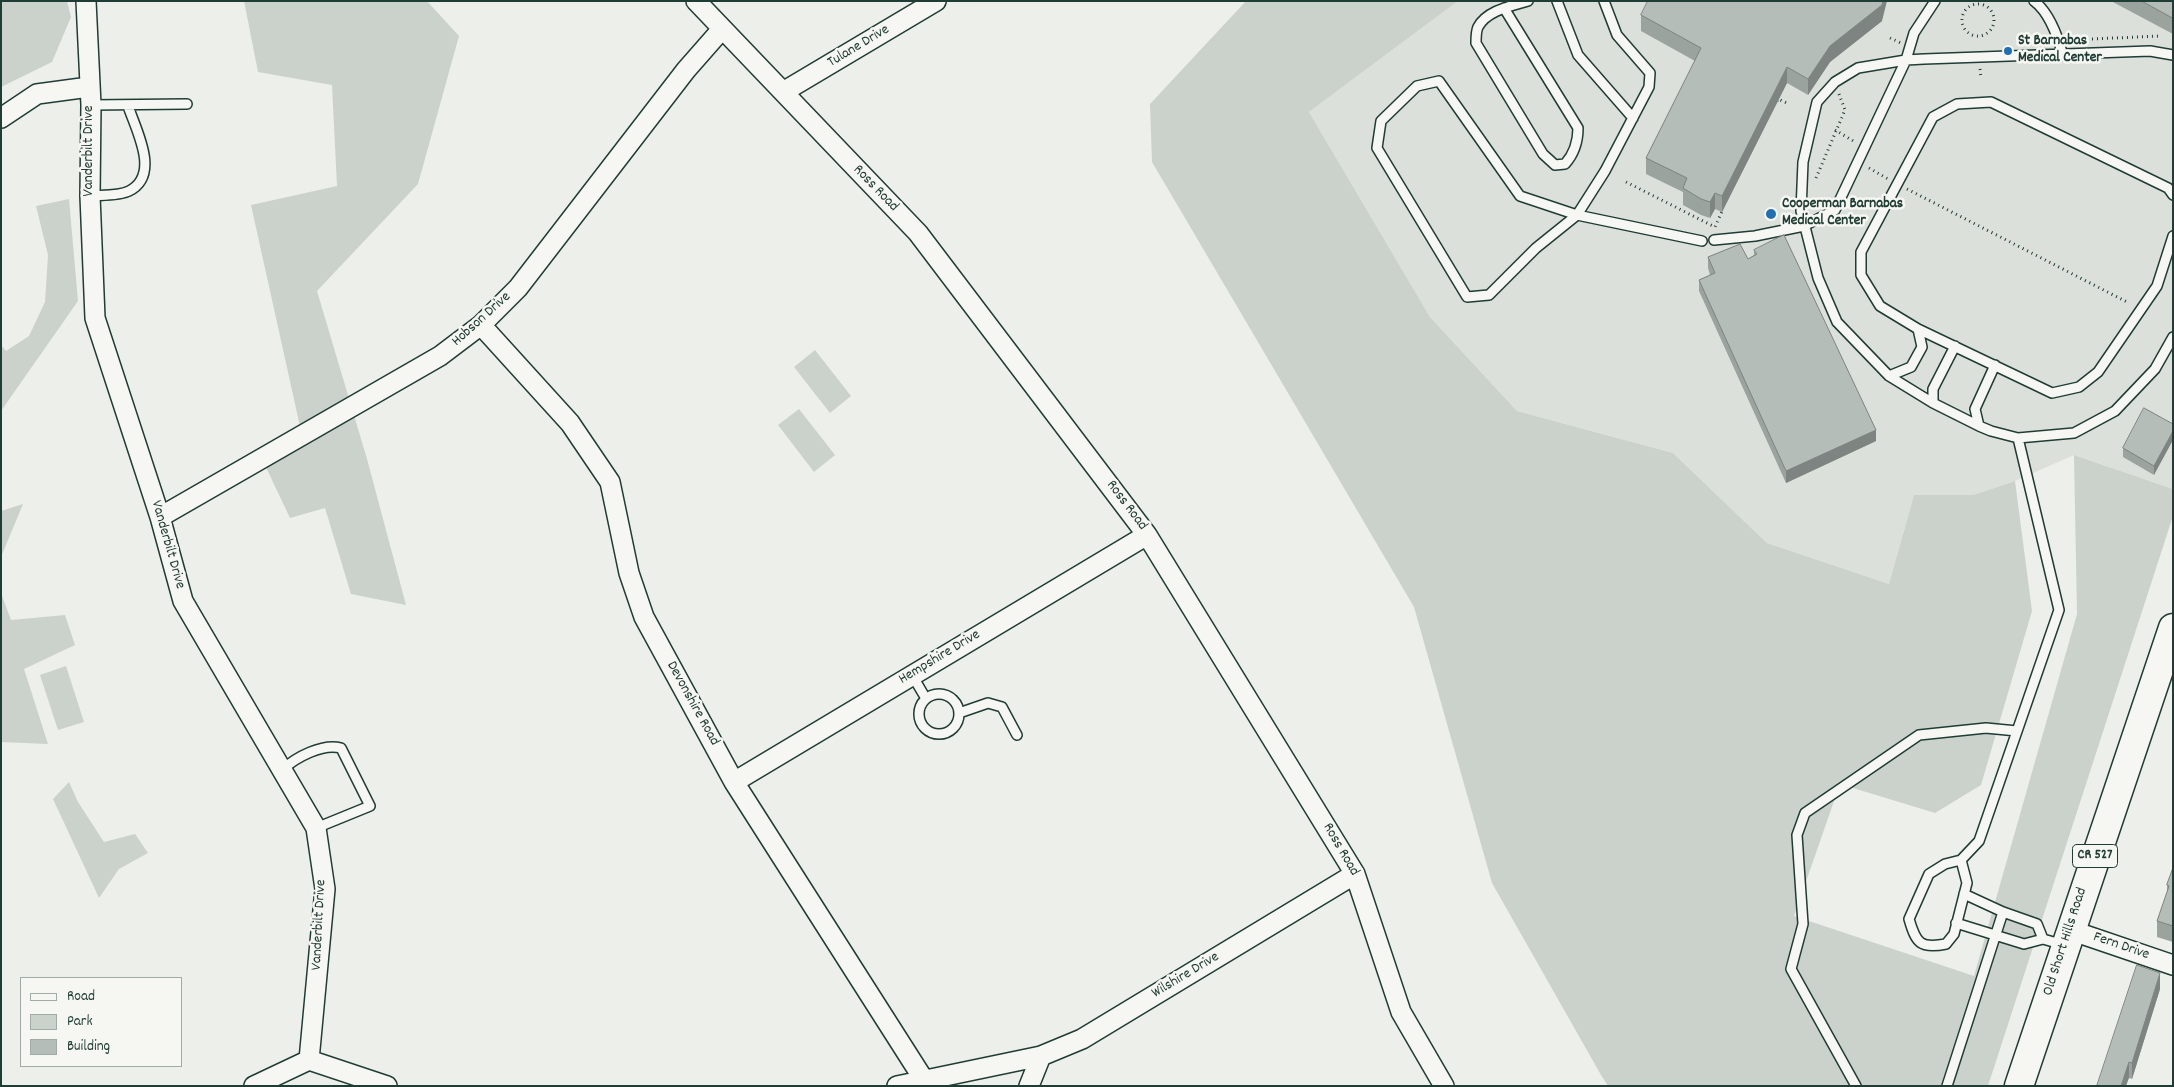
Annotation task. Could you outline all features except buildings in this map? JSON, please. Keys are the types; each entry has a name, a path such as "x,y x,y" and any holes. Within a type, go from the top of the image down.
{"main road":[{"name":"Old Short Hills Road","path":"2018,1086 2059,938 2173,628"}],"street":[{"name":"Vanderbilt Drive","path":"86,1 90,96 90,196 95,318 160,518 183,601 316,828 325,889 309,1060"},
{"name":"Ross Road","path":"696,1 918,233 1147,535 1355,874 1401,1012 1444,1086"},
{"name":"Tulane Drive","path":"783,92 936,1"},
{"name":"Hobson Drive","path":"160,518 440,356 481,325 518,288 686,70 722,29"},
{"path":"1,118 37,94 90,96"},
{"name":"Devonshire Road","path":"481,325 570,423 610,482 629,573 644,618 734,782 924,1080"},
{"name":"Hempshire Drive","path":"734,782 1147,535"},
{"name":"Wilshire Drive","path":"897,1086 1041,1056 1082,1039 1355,874"},
{"name":"Fern Drive","path":"2059,938 2173,965"},
{"path":"1029,1086 1041,1056"},
{"path":"254,1086 309,1060 387,1086"}],"lane":[{"path":"1504,8 1578,128 1578,136 1572,157 1565,164 1555,165 1543,154 1476,43 1478,27 1493,13 1504,8 1528,1"},
{"path":"1557,1 1578,55 1633,118"},
{"path":"1604,1 1617,35 1650,73 1649,87 1605,171 1577,214 1536,248 1489,295 1467,297 1376,148 1381,121 1417,86 1439,81 1520,196 1577,214 1702,241"},
{"path":"1714,240 1755,236 1804,226 1835,210 1906,60 1914,33 1935,1"},
{"path":"2034,1 2041,6 2058,37 2064,56"},
{"path":"2173,54 2150,51 2064,56 1906,60 1858,68 1833,84 1817,102 1806,146 1802,172 1801,212 1818,278 1837,322 1889,376 1933,404 1991,431 2018,438 2074,433 2115,411 2155,369 2173,337"},
{"path":"90,96 128,106 187,104"},
{"path":"2173,195 2168,188 1991,102 1957,104 1933,117 1861,252 1861,275 1880,306 1918,328 2052,393 2079,387 2098,372 2157,286 2173,236"},
{"path":"90,196 128,191 140,183 144,176 144,152 128,106"},
{"path":"1889,376 1911,366 1922,347 1918,328"},
{"path":"1933,404 1933,389 1954,346"},
{"path":"1979,426 1976,409 1995,366"},
{"path":"1961,860 1967,883 1954,934 1946,944 1931,947 1921,944 1914,936 1909,918 1929,874 1945,864 1961,860 1979,841 2059,610 2018,438"},
{"path":"912,675 925,697"},
{"path":"932,694 945,694 955,702 959,713 958,719 951,730 939,734 927,731 922,726 918,714 919,707 925,697 932,694"},
{"path":"959,713 988,703 1002,707 1017,735"},
{"path":"1856,1086 1791,969 1803,924 1797,835 1805,813 1918,734 1986,728 2017,731"},
{"path":"282,770 292,761 331,745 341,748 370,806 316,828"},
{"path":"1964,894 2003,912 2038,924 2059,938"},
{"path":"1947,1086 2003,912"},
{"path":"1956,924 2024,944 2059,938"}],"path":[{"path":"1977,2 1990,8 1995,18 1994,24 1988,33 1977,36 1968,32 1962,18 1966,9 1977,2"},
{"path":"1815,184 1835,130 1845,110 1838,89 1833,84"},
{"path":"1774,107 1778,99 1789,104"},
{"path":"1835,130 1877,153 1868,170 2127,302"},
{"path":"1626,182 1714,228 1726,203"}],"shaded area":[{"name":"Cooperman Barnabas Medical Center","path":"1458,1 2173,1 2173,489 2074,455 2015,481 1973,495 1914,495 1889,584 1767,543 1673,453 1517,411 1430,317 1309,112"}],"green space":[{"path":"1,1 67,1 71,17 52,62 1,87"},
{"path":"244,1 427,1 459,36 418,184 317,291 367,459 406,605 351,594 325,508 290,518 263,461 303,440 251,205 337,186 332,85 258,72"},
{"path":"1246,1 1458,1 1309,112 1430,317 1517,411 1673,453 1767,543 1889,584 1914,495 1973,495 2015,481 2032,611 1981,785 1935,813 1840,784 1794,916 1974,976 2077,614 2074,455 2173,489 2173,516 1988,1086 1608,1086 1492,883 1414,607 1152,162 1150,104"},
{"path":"69,199 78,301 1,411 1,345 6,351 29,336 45,302 48,255 36,206"},
{"path":"815,350 851,396 830,413 794,367"},
{"path":"799,409 835,455 814,472 778,425"},
{"path":"23,504 1,557 1,511"},
{"path":"1,593 11,620 65,615 75,645 24,669 48,744 1,742"},
{"path":"66,666 84,722 58,730 40,675"},
{"path":"69,782 78,802 104,842 135,834 148,853 119,869 99,898 53,799"}],"place":[{"name":"St Barnabas Medical Center","path":"2008,51"},
{"name":"Cooperman Barnabas Medical Center","path":"1771,214"}]}
